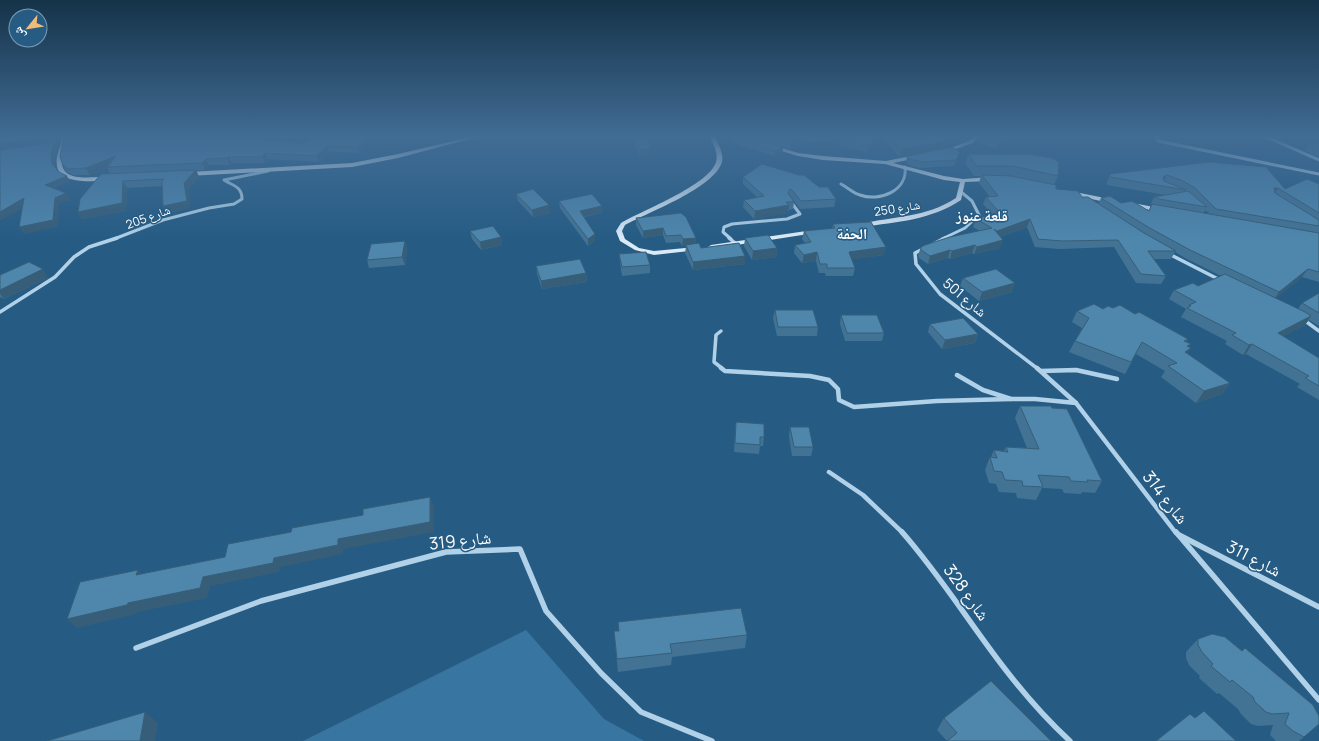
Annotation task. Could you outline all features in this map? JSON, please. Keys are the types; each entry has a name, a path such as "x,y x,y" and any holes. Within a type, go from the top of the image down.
{"main road":[{"path":"60,171 70,179 117,177"},
{"path":"179,174 260,171"},
{"path":"714,171 683,193 623,224 619,231 622,240 637,249 654,253 699,249 818,231"},
{"path":"918,171 944,178 963,181 996,179"},
{"name":"شارع 250","path":"855,226 926,215 950,207 959,199 963,181"},
{"path":"1064,192 1117,202"},
{"path":"1125,204 1169,212"}],"street":[{"name":"شارع 205","path":"0,312 55,277 74,257 86,249 163,220 203,209 237,203 242,199 242,190 224,180 233,176 270,171"},
{"path":"841,184 862,196 878,196 896,190 902,185 906,174 906,171"},
{"path":"1302,171 1319,174"},
{"name":"شارع 501","path":"960,191 974,203 979,215 967,228 924,246 915,254 916,264 940,294 1041,371 1076,403"},
{"path":"1072,193 1085,201"},
{"path":"735,243 723,232 724,227 732,224 787,219 800,214 790,200"},
{"path":"1167,253 1221,281"},
{"path":"1301,318 1319,331"},
{"path":"722,331 716,335 714,362 725,371 810,376 829,380 838,389 839,400 854,407 937,401 1011,399 1035,399 1076,403"},
{"path":"1041,371 1076,370 1117,379"},
{"path":"957,375 983,390 1011,399"},
{"name":"شارع 314","path":"1076,403 1176,533 1319,700"},
{"name":"شارع 328","path":"828,472 848,482 875,505 905,535 925,558 1020,689 1055,728 1070,741"},
{"name":"شارع 311","path":"1176,533 1319,607"},
{"name":"شارع 319","path":"136,648 261,601 438,554 446,552 520,549 546,611 601,674 641,712 712,741"}],"shaded area":[{"path":"526,630 604,719 644,741 303,741"}],"building":[{"path":"0,171 58,171 67,176 45,185 66,193 55,198 53,220 19,227 24,198 0,212"},
{"path":"195,171 184,183 187,201 163,206 162,181 164,179 123,181 122,203 78,212 80,199 101,174"},
{"path":"752,171 784,171 804,175 819,187 828,187 836,199 801,201 790,189 788,193 794,202 786,202 789,205 755,211 744,200 764,196 743,177"},
{"path":"1034,171 1058,171 1058,176"},
{"path":"1138,171 1269,171 1285,189 1307,179 1319,184 1319,213 1278,188 1274,188 1275,193 1319,220 1319,226 1216,209 1195,188 1183,181 1167,175 1163,177 1164,181 1186,190 1110,177 1110,174"},
{"path":"982,175 1011,176 1056,185 1056,189 1078,191 1082,197 1088,197 1144,233 1176,251 1148,251 1166,276 1141,274 1118,240 1062,241 1038,239 1030,219 997,231 994,229 1003,240 977,247 975,245 952,251 950,250 930,256 921,250 921,247 925,245 950,237 992,228 976,219 999,212 986,197 998,196"},
{"path":"533,189 549,205 532,210 516,194"},
{"path":"1188,191 1207,207 1154,197"},
{"path":"592,194 602,206 580,211 595,234 588,239 559,201"},
{"path":"1110,196 1121,203 1132,201 1149,211 1152,204 1319,233 1319,272 1308,269 1279,292 1190,250 1148,227 1101,198"},
{"path":"681,213 686,217 696,238 683,239 681,235 666,236 663,228 643,231 636,218"},
{"path":"871,222 886,247 849,252 855,268 827,268 827,264 820,264 817,252 804,255 795,245 811,242 804,231 835,228 833,224"},
{"path":"493,226 501,237 480,242 470,231"},
{"path":"768,235 777,248 753,251 745,238"},
{"path":"405,241 402,257 367,260 371,244"},
{"path":"699,243 701,248 739,243 745,256 693,262 686,245"},
{"path":"646,252 650,265 622,267 619,254"},
{"path":"580,259 586,273 541,281 536,266"},
{"path":"29,262 43,269 0,290 0,275"},
{"path":"996,269 1015,283 982,292 963,278"},
{"path":"1225,274 1311,316 1278,333 1319,358 1319,386 1305,378 1309,376 1252,344 1249,345 1232,335 1236,333 1187,308 1191,306 1189,305 1196,302 1174,290 1193,283 1198,286"},
{"path":"1319,293 1319,313 1302,303"},
{"path":"1094,304 1103,309 1108,306 1113,308 1120,305 1135,314 1139,312 1188,339 1184,341 1191,344 1187,346 1191,348 1185,352 1230,383 1204,391 1168,366 1177,363 1142,342 1131,362 1075,341 1089,318 1077,311"},
{"path":"775,310 813,310 818,327 778,327"},
{"path":"841,315 877,315 884,333 847,333"},
{"path":"963,318 978,334 945,340 930,324"},
{"path":"1020,406 1051,406 1052,408 1067,409 1102,481 1071,481 1069,477 1038,475 1043,487 1023,486 1022,481 1005,480 1002,472 994,471 990,457 997,458 994,450 1008,452 1006,447 1039,449"},
{"path":"736,422 764,424 764,437 760,437 760,445 735,443"},
{"path":"790,427 809,427 813,447 794,447"},
{"path":"430,497 430,522 338,539 338,545 274,558 273,563 203,577 200,588 128,603 127,605 67,619 80,582 138,570 136,575 225,557 228,544 291,532 292,528 363,515 363,509"},
{"path":"741,608 747,635 670,644 672,653 617,659 614,631 619,631 618,622"},
{"path":"1212,634 1225,637 1242,651 1245,648 1313,705 1319,716 1319,724 1304,737 1293,731 1285,724 1289,713 1272,714 1266,712 1255,702 1253,697 1232,680 1230,682 1211,666 1213,664 1198,645 1198,639"},
{"path":"991,681 1051,741 947,741 957,733 944,718"},
{"path":"1204,711 1236,741 1156,741 1190,714 1195,718"},
{"path":"145,712 140,741 47,741"}],"district":[{"name":"قلعة عنوز","path":"982,215"},
{"name":"الحفة","path":"852,233"}]}
